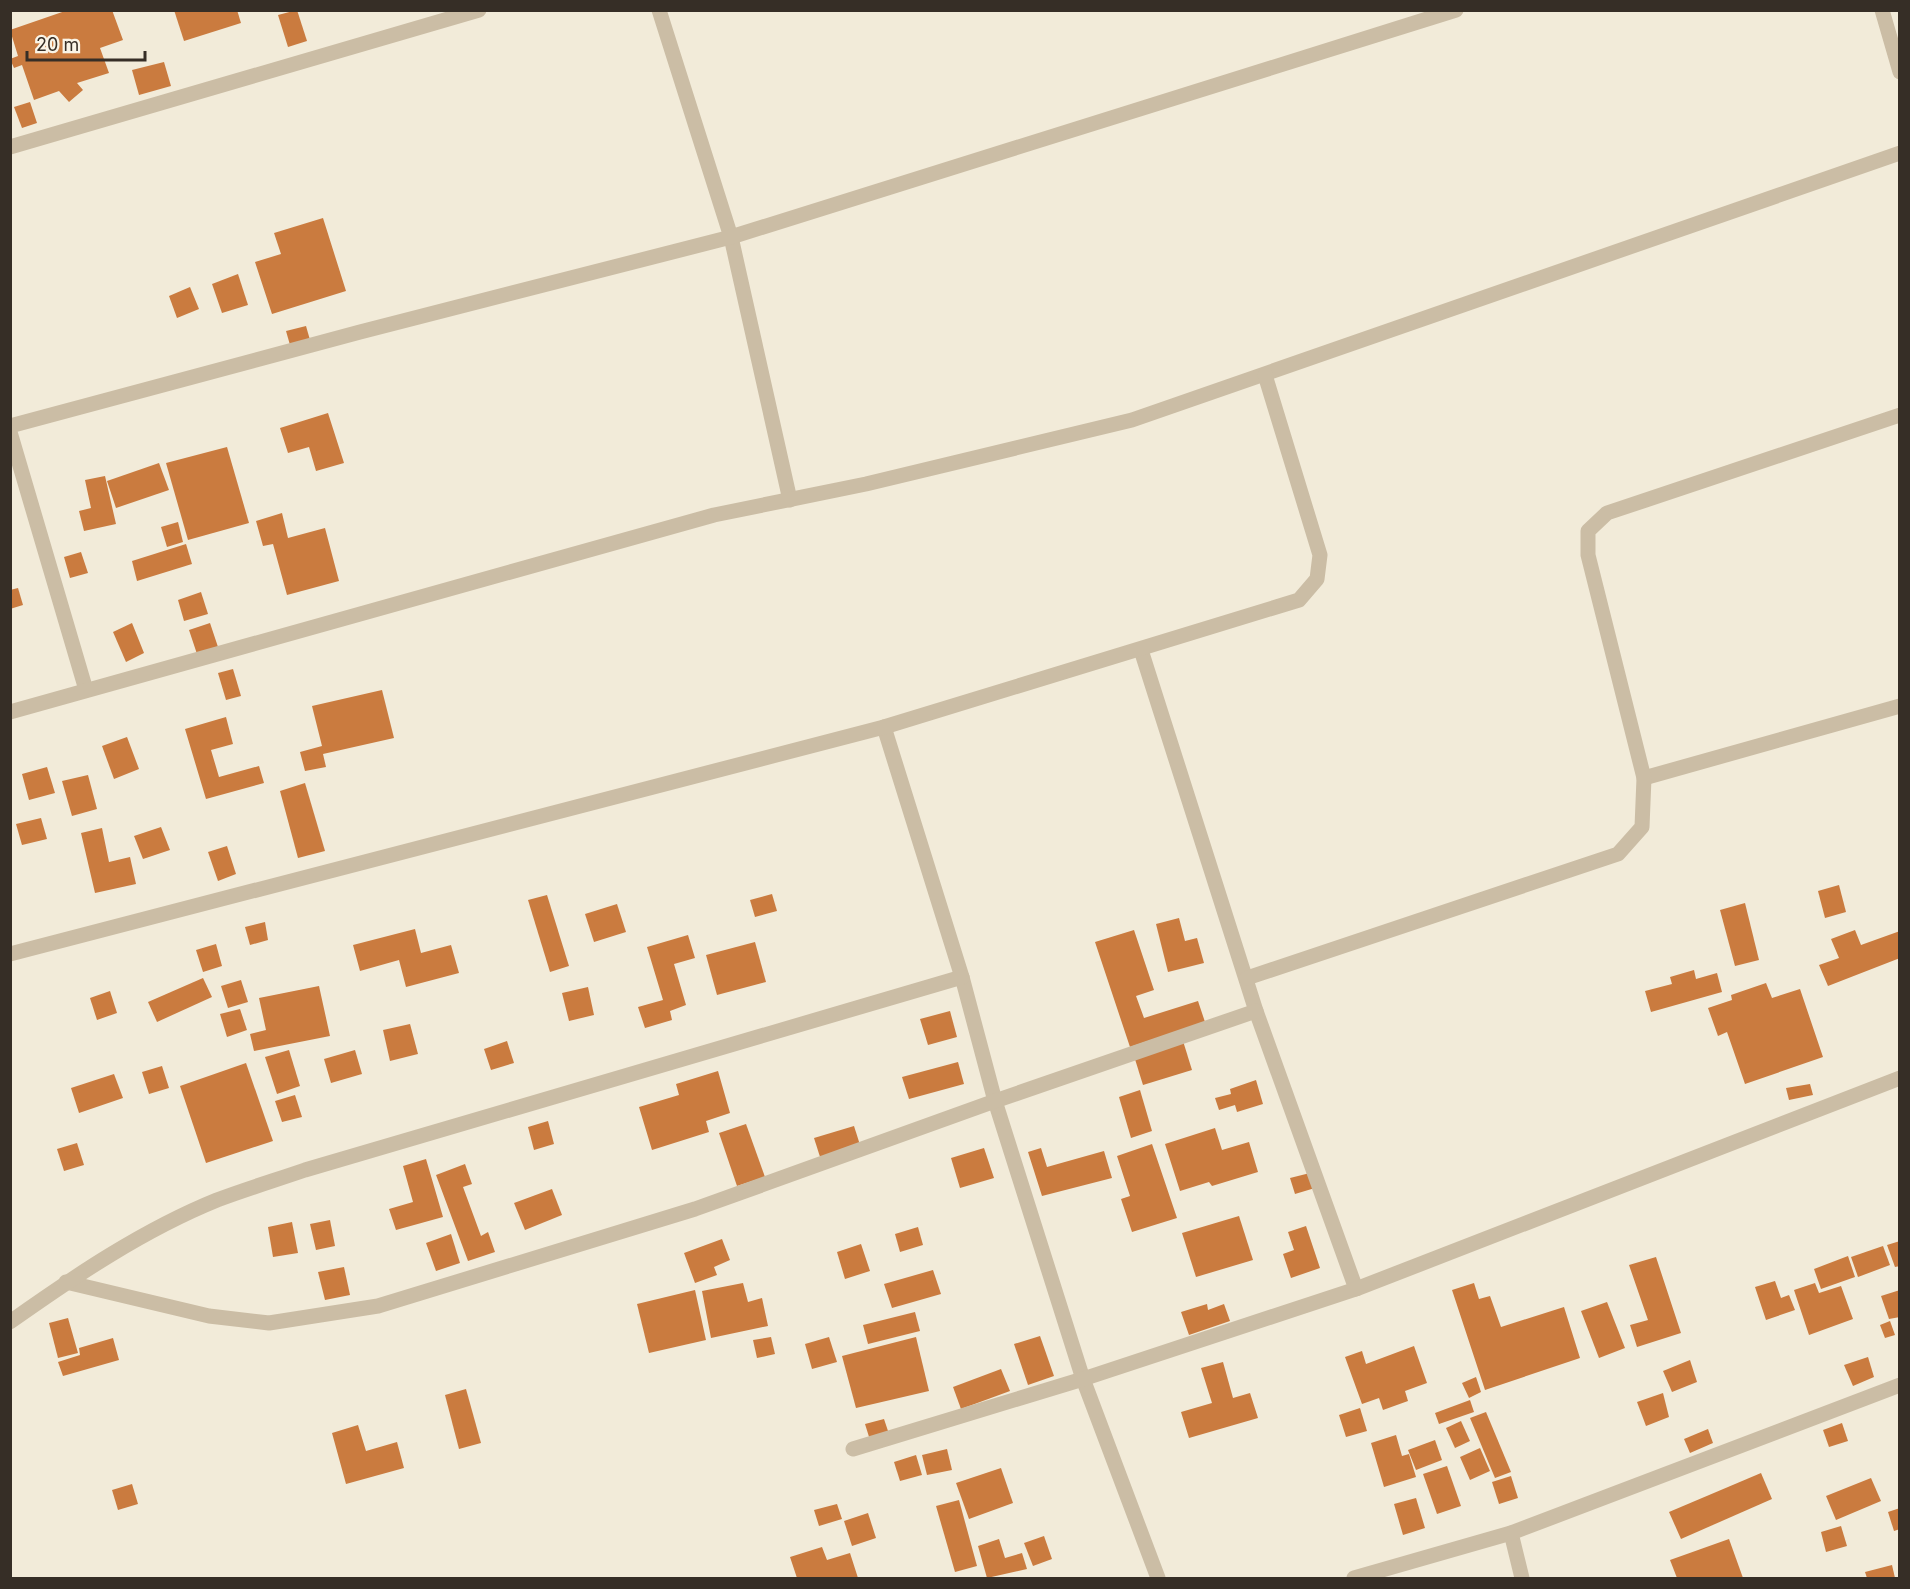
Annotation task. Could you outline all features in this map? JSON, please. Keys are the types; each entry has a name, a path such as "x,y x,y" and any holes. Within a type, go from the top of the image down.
{"street":[{"path":"11,143 479,10"},
{"path":"659,10 731,237 790,500"},
{"path":"10,426 360,332 731,237 1456,10"},
{"path":"1882,10 1899,72"},
{"path":"10,712 714,515 790,500 1132,420 1899,153"},
{"path":"10,954 884,727 1299,600 1317,579 1320,555 1265,375"},
{"path":"1247,978 1618,854 1642,827 1644,778 1588,555 1588,531 1607,513 1899,415"},
{"path":"10,432 86,690"},
{"path":"1141,650 1256,1011 1356,1289"},
{"path":"1644,778 1899,706"},
{"path":"884,727 962,977 995,1101 1083,1379 1158,1578"},
{"path":"10,1322 66,1282 156,1229 217,1200 305,1170 962,977"},
{"path":"66,1282 209,1316 269,1323 378,1306 695,1209 995,1101 1256,1011"},
{"path":"853,1449 1083,1379 1356,1289 1899,1078"},
{"path":"1354,1578 1511,1533 1899,1385"},
{"path":"1511,1533 1522,1578"}],"building":[{"path":"68,10 112,10 123,40 100,48 109,73 77,83 83,90 69,102 59,91 34,100 22,65 14,68 10,59 18,56 10,30"},
{"path":"174,10 237,10 241,23 184,41"},
{"path":"297,10 307,41 288,47 278,15"},
{"path":"164,62 171,86 139,95 132,70"},
{"path":"30,102 37,123 22,128 14,107"},
{"path":"323,218 346,291 272,314 255,262 281,254 274,233"},
{"path":"238,274 248,305 222,313 212,284"},
{"path":"190,287 199,309 177,318 169,296"},
{"path":"306,326 310,340 290,345 286,331"},
{"path":"328,413 344,463 316,471 309,447 288,453 280,428"},
{"path":"227,447 249,523 188,540 166,463"},
{"path":"159,463 169,490 116,508 107,481"},
{"path":"105,476 116,524 84,531 79,511 91,508 85,480"},
{"path":"282,513 288,538 325,528 339,581 287,595 273,544 263,546 256,521"},
{"path":"178,522 183,542 167,547 161,527"},
{"path":"186,544 192,564 137,581 132,561"},
{"path":"81,552 88,573 70,578 64,557"},
{"path":"18,588 23,605 10,609 10,590"},
{"path":"201,592 208,614 184,621 178,600"},
{"path":"132,623 144,653 126,662 113,632"},
{"path":"210,623 218,647 197,654 189,630"},
{"path":"233,669 241,696 226,700 218,673"},
{"path":"382,690 394,738 323,754 326,767 305,771 300,752 322,746 312,706"},
{"path":"226,717 233,744 211,750 219,777 259,766 264,783 206,799 185,729"},
{"path":"127,737 139,769 114,779 102,746"},
{"path":"47,767 55,793 29,800 22,774"},
{"path":"88,775 97,809 72,816 62,781"},
{"path":"305,783 325,851 298,858 280,791"},
{"path":"41,818 47,839 22,845 16,824"},
{"path":"161,827 170,850 143,859 134,836"},
{"path":"102,828 109,862 130,857 136,884 95,893 81,833"},
{"path":"227,846 236,874 218,881 208,852"},
{"path":"1839,885 1846,912 1825,918 1818,891"},
{"path":"772,894 777,911 755,917 750,900"},
{"path":"547,895 569,966 550,972 528,900"},
{"path":"1745,903 1759,960 1735,966 1720,910"},
{"path":"617,904 626,932 594,942 585,914"},
{"path":"1179,918 1185,941 1197,938 1204,963 1168,972 1156,924"},
{"path":"265,922 268,940 250,945 245,927"},
{"path":"415,929 421,953 451,945 459,973 406,987 399,960 360,971 353,945"},
{"path":"1134,930 1154,990 1136,996 1144,1018 1198,1001 1205,1022 1130,1047 1095,942"},
{"path":"1855,930 1861,945 1900,931 1900,958 1828,986 1819,965 1839,958 1831,939"},
{"path":"688,935 695,958 674,964 686,1005 670,1011 672,1020 645,1028 638,1007 663,1000 647,947"},
{"path":"755,942 766,982 717,995 706,955"},
{"path":"216,944 222,966 203,972 196,950"},
{"path":"1694,970 1696,979 1717,973 1722,992 1651,1012 1645,991 1672,984 1670,977"},
{"path":"203,978 212,997 157,1022 148,1002"},
{"path":"241,980 248,1002 228,1008 221,986"},
{"path":"1766,983 1772,998 1800,989 1823,1057 1745,1084 1727,1032 1718,1036 1708,1008 1732,1000 1731,995"},
{"path":"319,986 330,1036 254,1051 250,1034 266,1030 259,998"},
{"path":"588,987 594,1015 569,1021 562,993"},
{"path":"110,991 117,1013 97,1020 90,998"},
{"path":"240,1009 247,1030 227,1037 220,1014"},
{"path":"950,1011 957,1037 928,1045 920,1019"},
{"path":"410,1024 418,1054 390,1061 383,1030"},
{"path":"507,1041 514,1063 491,1070 484,1049"},
{"path":"1183,1041 1192,1070 1143,1085 1134,1056"},
{"path":"289,1050 300,1086 277,1094 265,1057"},
{"path":"355,1050 362,1074 331,1083 324,1059"},
{"path":"958,1062 964,1084 909,1099 902,1077"},
{"path":"246,1063 273,1141 206,1163 180,1086"},
{"path":"162,1066 169,1088 149,1094 142,1072"},
{"path":"718,1071 730,1113 706,1121 709,1132 652,1150 639,1107 679,1095 676,1084"},
{"path":"114,1074 123,1098 79,1113 71,1088"},
{"path":"1256,1080 1263,1104 1237,1112 1235,1105 1219,1110 1215,1098 1231,1094 1230,1089"},
{"path":"1810,1084 1813,1095 1789,1100 1786,1088"},
{"path":"1140,1090 1152,1131 1131,1138 1119,1097"},
{"path":"295,1095 302,1117 282,1122 275,1101"},
{"path":"548,1121 554,1144 534,1150 528,1127"},
{"path":"746,1124 765,1177 737,1186 719,1133"},
{"path":"854,1126 861,1148 821,1160 814,1138"},
{"path":"1215,1128 1222,1150 1249,1142 1258,1172 1212,1186 1209,1182 1180,1191 1165,1144"},
{"path":"77,1143 84,1165 64,1171 57,1149"},
{"path":"1152,1144 1177,1218 1132,1232 1121,1199 1130,1196 1117,1156"},
{"path":"984,1148 994,1178 960,1188 951,1158"},
{"path":"1041,1148 1047,1167 1104,1151 1112,1178 1042,1196 1028,1152"},
{"path":"426,1159 443,1217 396,1230 389,1209 413,1202 403,1166"},
{"path":"465,1164 472,1184 463,1187 481,1236 488,1232 495,1252 468,1261 436,1175"},
{"path":"1310,1173 1315,1188 1295,1194 1290,1178"},
{"path":"552,1189 562,1215 525,1230 514,1203"},
{"path":"1239,1216 1253,1260 1196,1277 1182,1233"},
{"path":"330,1220 335,1246 316,1250 310,1224"},
{"path":"292,1222 298,1253 273,1257 268,1227"},
{"path":"1306,1226 1320,1268 1291,1278 1283,1254 1294,1250 1288,1232"},
{"path":"918,1227 923,1245 900,1252 895,1234"},
{"path":"451,1234 460,1263 436,1271 426,1243"},
{"path":"722,1239 730,1260 714,1267 717,1275 695,1283 684,1253"},
{"path":"1900,1241 1900,1266 1895,1267 1887,1245"},
{"path":"861,1244 870,1271 845,1279 837,1252"},
{"path":"1883,1246 1890,1265 1858,1277 1851,1257"},
{"path":"1848,1256 1855,1277 1821,1289 1814,1269"},
{"path":"1656,1257 1681,1333 1637,1347 1630,1325 1648,1320 1629,1265"},
{"path":"344,1267 350,1295 325,1300 318,1272"},
{"path":"933,1270 941,1294 892,1308 884,1284"},
{"path":"1775,1281 1781,1298 1789,1295 1795,1310 1766,1320 1755,1287"},
{"path":"743,1283 748,1302 762,1298 768,1326 711,1338 702,1291"},
{"path":"1474,1283 1479,1299 1490,1296 1501,1327 1564,1307 1580,1358 1485,1390 1452,1290"},
{"path":"1815,1283 1819,1293 1841,1286 1853,1319 1809,1335 1794,1290"},
{"path":"695,1290 706,1340 649,1353 637,1304"},
{"path":"1900,1290 1900,1317 1889,1319 1881,1296"},
{"path":"1607,1302 1625,1348 1599,1358 1581,1311"},
{"path":"1207,1304 1208,1310 1224,1304 1230,1321 1189,1335 1181,1312"},
{"path":"915,1312 920,1331 868,1344 863,1325"},
{"path":"68,1318 78,1353 58,1358 49,1323"},
{"path":"1890,1321 1895,1335 1885,1338 1880,1325"},
{"path":"1040,1336 1054,1376 1028,1385 1014,1344"},
{"path":"771,1337 775,1354 757,1358 753,1340"},
{"path":"829,1337 837,1362 812,1369 805,1344"},
{"path":"916,1337 929,1391 856,1408 842,1356"},
{"path":"113,1338 119,1360 63,1376 58,1362 80,1355 79,1348"},
{"path":"1414,1346 1427,1383 1405,1391 1408,1401 1383,1410 1379,1398 1362,1404 1345,1357 1362,1351 1366,1364"},
{"path":"1868,1357 1874,1377 1853,1386 1844,1365"},
{"path":"1690,1360 1697,1382 1672,1392 1663,1371"},
{"path":"1223,1362 1233,1398 1250,1393 1258,1418 1189,1438 1181,1412 1212,1403 1201,1368"},
{"path":"1001,1369 1010,1391 961,1409 953,1387"},
{"path":"1476,1377 1481,1392 1469,1398 1462,1383"},
{"path":"466,1389 481,1443 459,1449 445,1395"},
{"path":"1663,1393 1669,1417 1646,1426 1637,1402"},
{"path":"1470,1400 1474,1412 1439,1424 1435,1413"},
{"path":"1360,1408 1367,1431 1346,1437 1339,1415"},
{"path":"1486,1412 1511,1472 1495,1478 1470,1418"},
{"path":"884,1419 889,1434 870,1440 865,1424"},
{"path":"1461,1421 1470,1441 1455,1448 1446,1428"},
{"path":"1842,1423 1848,1441 1829,1447 1823,1430"},
{"path":"358,1425 366,1451 397,1442 404,1468 346,1484 332,1433"},
{"path":"1708,1429 1713,1443 1690,1453 1684,1439"},
{"path":"1396,1435 1402,1456 1409,1454 1416,1477 1384,1487 1371,1443"},
{"path":"1435,1440 1442,1460 1416,1470 1408,1450"},
{"path":"1480,1448 1490,1471 1470,1480 1460,1457"},
{"path":"947,1449 952,1470 927,1475 922,1455"},
{"path":"916,1455 922,1475 900,1481 894,1462"},
{"path":"1447,1466 1461,1506 1437,1514 1423,1474"},
{"path":"1001,1468 1013,1503 969,1519 956,1483"},
{"path":"1761,1473 1772,1499 1681,1539 1669,1512"},
{"path":"1511,1476 1518,1498 1499,1504 1492,1482"},
{"path":"1871,1478 1881,1501 1836,1520 1826,1496"},
{"path":"132,1484 138,1504 118,1510 112,1490"},
{"path":"1416,1498 1425,1528 1403,1535 1394,1504"},
{"path":"959,1500 977,1566 955,1572 936,1506"},
{"path":"837,1504 842,1519 819,1526 814,1510"},
{"path":"1900,1508 1900,1529 1894,1531 1888,1512"},
{"path":"868,1513 876,1538 852,1546 844,1521"},
{"path":"1841,1526 1847,1546 1826,1552 1821,1532"},
{"path":"1044,1536 1052,1559 1033,1566 1024,1543"},
{"path":"999,1539 1005,1558 1022,1553 1027,1569 987,1578 978,1546"},
{"path":"1729,1539 1743,1578 1677,1578 1670,1560"},
{"path":"822,1547 827,1560 850,1553 858,1578 797,1578 790,1557"},
{"path":"1892,1565 1895,1578 1867,1578 1865,1572"}]}
